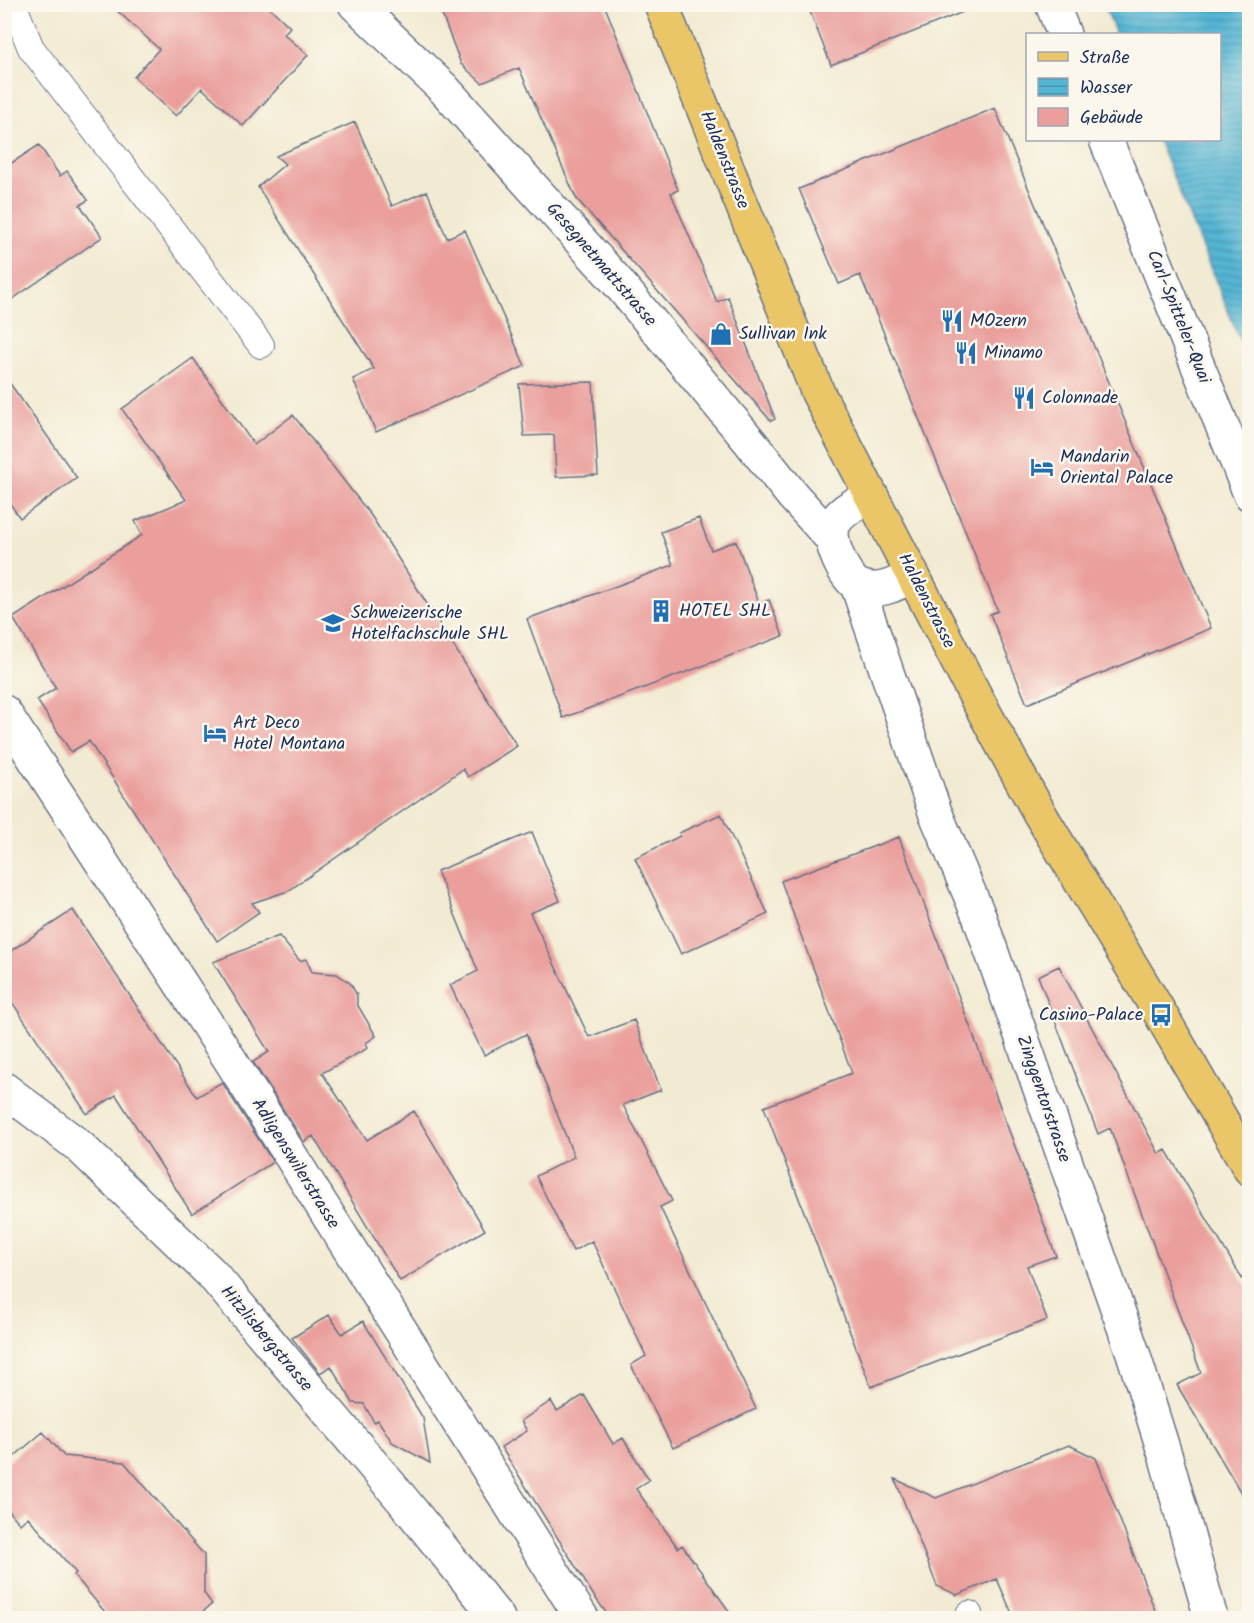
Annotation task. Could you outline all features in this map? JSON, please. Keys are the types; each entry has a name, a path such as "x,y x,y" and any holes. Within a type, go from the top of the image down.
{"main road":[{"name":"Haldenstrasse","path":"661,4 818,393 1035,804 1250,1169"}],"street":[{"name":"Gesegnetmattstrasse","path":"354,4 444,89 615,279 793,496 832,539"},
{"path":"1052,4 1064,33"},
{"name":"Carl-Spitteler-Quai","path":"1106,141 1250,494"},
{"path":"832,539 834,523 845,511 872,497"},
{"name":"Zinggentorstrasse","path":"832,539 842,567 857,585 934,812 979,916 1133,1353 1166,1458 1211,1618"},
{"path":"857,585 873,590 887,588 913,576"},
{"name":"Adligenswilerstrasse","path":"4,712 229,1058 582,1618"},
{"name":"Hitzlisbergstrasse","path":"4,1089 79,1146 212,1274 498,1618"}],"lane":[{"path":"13,4 31,48 261,345"}],"water":[{"path":"1104,5 1249,5 1249,362 1158,141 1221,141 1221,33 1116,33"}],"building":[{"path":"110,4 266,4 290,27 284,34 308,55 243,126 202,88 176,116 134,77 159,49"},
{"path":"438,4 604,4 678,190 671,193 717,302 728,297 775,419 771,421 576,198 519,68 482,83 461,64"},
{"path":"807,4 978,4 978,6 831,65"},
{"name":"Mandarin Oriental Palace","path":"995,108 1211,628 1027,704 990,614 998,611 860,275 839,284 799,189"},
{"path":"355,122 392,206 427,191 447,238 465,230 525,366 376,432 353,379 374,369 258,187 285,164 276,156"},
{"path":"39,145 60,176 67,171 88,200 80,205 102,237 4,305 4,168"},
{"path":"193,358 254,445 293,415 372,517 517,746 468,777 463,769 288,891 252,903 259,912 217,941 89,741 71,752 37,700 56,688 13,618 142,535 135,521 186,500 122,409"},
{"path":"4,375 77,478 20,518 4,495"},
{"path":"593,382 598,475 556,477 554,435 524,436 519,384"},
{"name":"HOTEL SHL","path":"699,518 711,550 736,541 759,603 769,600 783,636 563,718 527,619 673,565 661,532"},
{"path":"721,814 768,914 681,954 635,858 680,836 679,833"},
{"path":"532,832 560,901 530,913 589,1037 634,1020 661,1090 623,1105 672,1201 660,1207 756,1409 673,1448 631,1365 646,1356 592,1241 573,1251 536,1176 574,1157 526,1034 484,1055 450,985 478,971 437,871"},
{"path":"899,837 1056,1256 1027,1266 1047,1320 871,1387 764,1107 852,1073 781,881"},
{"path":"73,910 197,1097 222,1082 273,1162 192,1214 116,1095 87,1114 4,990 4,955"},
{"path":"279,936 300,961 306,959 312,972 337,974 350,983 357,995 357,1004 376,1036 366,1043 368,1048 322,1073 367,1140 414,1111 485,1230 400,1281 313,1136 304,1142 253,1062 269,1052 213,962"},
{"path":"1059,966 1159,1154 1166,1150 1250,1292 1250,1508 1177,1385 1201,1373 1110,1128 1098,1134 1038,976"},
{"path":"329,1315 342,1334 363,1321 423,1418 430,1463 392,1442 378,1420 374,1422 364,1404 353,1403 331,1366 320,1373 292,1338"},
{"path":"584,1395 613,1444 623,1438 649,1480 636,1489 678,1548 682,1545 734,1618 610,1618 594,1596 501,1447 527,1431 521,1421 551,1401 557,1411"},
{"path":"43,1432 64,1456 124,1462 204,1555 204,1593 212,1604 195,1618 110,1618 74,1575 76,1573 28,1517 20,1524 4,1505 4,1465"},
{"path":"1069,1445 1096,1458 1158,1618 1014,1618 997,1579 957,1595 937,1586 895,1479 936,1498"}],"place":[{"name":"MOzern","path":"952,321"},
{"name":"Sullivan Ink","path":"721,334"},
{"name":"Minamo","path":"966,353"},
{"name":"Colonnade","path":"1024,398"},
{"name":"Mandarin Oriental Palace","path":"1042,467"},
{"name":"HOTEL SHL","path":"661,611"},
{"name":"Schweizerische Hotelfachschule SHL","path":"333,623"},
{"name":"Art Deco Hotel Montana","path":"215,733"},
{"name":"Casino-Palace","path":"1161,1015"}]}
